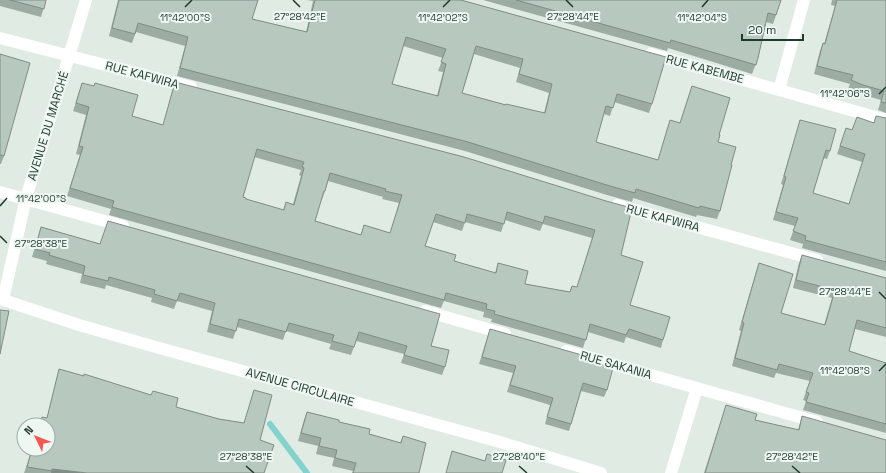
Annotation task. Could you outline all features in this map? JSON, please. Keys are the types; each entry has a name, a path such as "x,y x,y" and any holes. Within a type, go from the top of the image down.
{"street":[{"name":"AVENUE DU MARCHÉ","path":"1,299 26,198 86,0"},
{"path":"779,90 804,0"},
{"name":"RUE KAFWIRA","path":"0,38 200,90"},
{"name":"RUE KABEMBE","path":"643,52 886,120"},
{"path":"0,192 133,228"},
{"name":"RUE KAFWIRA","path":"605,202 825,262"},
{"name":"AVENUE CIRCULAIRE","path":"1,299 80,325 152,346 492,440 601,473"},
{"path":"415,308 514,336"},
{"name":"RUE SAKANIA","path":"552,347 825,424"},
{"path":"671,473 697,388"}],"building":[{"path":"10,0 46,0 44,9"},
{"path":"119,0 258,0 252,19 307,32 315,0 461,0 666,57 652,104 617,94 613,108 606,106 596,142 658,160 670,120 680,123 692,86 730,98 718,142 736,147 720,211 700,206 699,208 636,189 635,193 610,186 468,142 180,68 188,37 138,23 135,34 112,28","holes":["406,37 446,49 441,62 446,64 438,96 392,84","476,46 523,59 519,74 552,84 545,113 506,105 462,93"]},
{"path":"516,0 781,0 776,15 768,13 756,65 671,40 670,43"},
{"path":"837,0 886,0 886,103 881,102 884,91 851,80 853,75 817,66 823,43 825,44"},
{"path":"0,54 30,63 4,156 0,155"},
{"path":"175,82 464,157 632,208 621,255 643,262 630,305 670,317 663,340 629,329 626,335 590,324 586,340 494,314 495,311 486,309 487,304 446,293 444,300 112,207 114,201 70,188 83,147 79,146 89,107 76,103 82,83 94,86 95,83 138,95 132,116 163,125","holes":["257,149 304,162 302,167 304,168 294,205 286,202 284,210 243,197","330,173 402,195 390,233 364,225 361,235 315,221","507,212 543,223 545,216 595,230 577,287 572,286 570,292 525,284 528,271 498,263 496,273 454,261 456,255 425,246 436,214 465,223 467,214 504,224"]},
{"path":"876,116 886,118 886,262 805,240 806,236 793,231 798,218 776,212 786,177 784,176 800,120 836,129 830,151 826,150 813,193 849,204 865,154 840,146 846,128 852,130 857,117 874,123"},
{"path":"108,221 440,314 431,346 449,350 445,367 404,355 407,346 359,332 354,347 332,341 334,335 289,323 286,332 239,319 236,331 210,324 215,303 180,293 177,301 154,294 155,290 109,277 108,281 83,275 85,266 35,249 41,227 100,244"},
{"path":"802,255 886,278 886,328 857,320 849,351 886,363 886,424 806,402 809,393 806,392 813,373 779,364 777,370 735,358 744,323 742,322 759,263 793,274 781,313 825,325 835,290 796,280"},
{"path":"0,310 9,311 0,354"},
{"path":"490,329 582,355 581,358 613,368 607,390 583,383 571,424 547,417 553,398 510,385 516,366 482,357"},
{"path":"59,369 84,376 84,374 151,395 153,391 178,398 176,407 219,419 244,423 254,390 272,395 260,440 274,445 264,473 87,473 52,469 52,471 27,467 30,457 56,457 56,417 47,417"},
{"path":"726,405 757,414 755,420 799,430 802,416 886,440 886,473 705,473"},
{"path":"307,412 339,420 339,422 370,429 369,434 401,443 403,436 426,443 419,473 353,473 356,463 335,458 337,450 319,446 321,438 301,433"},
{"path":"452,451 485,461 487,454 506,460 502,473 446,473"}],"waterway":[{"path":"270,424 307,473"}]}
